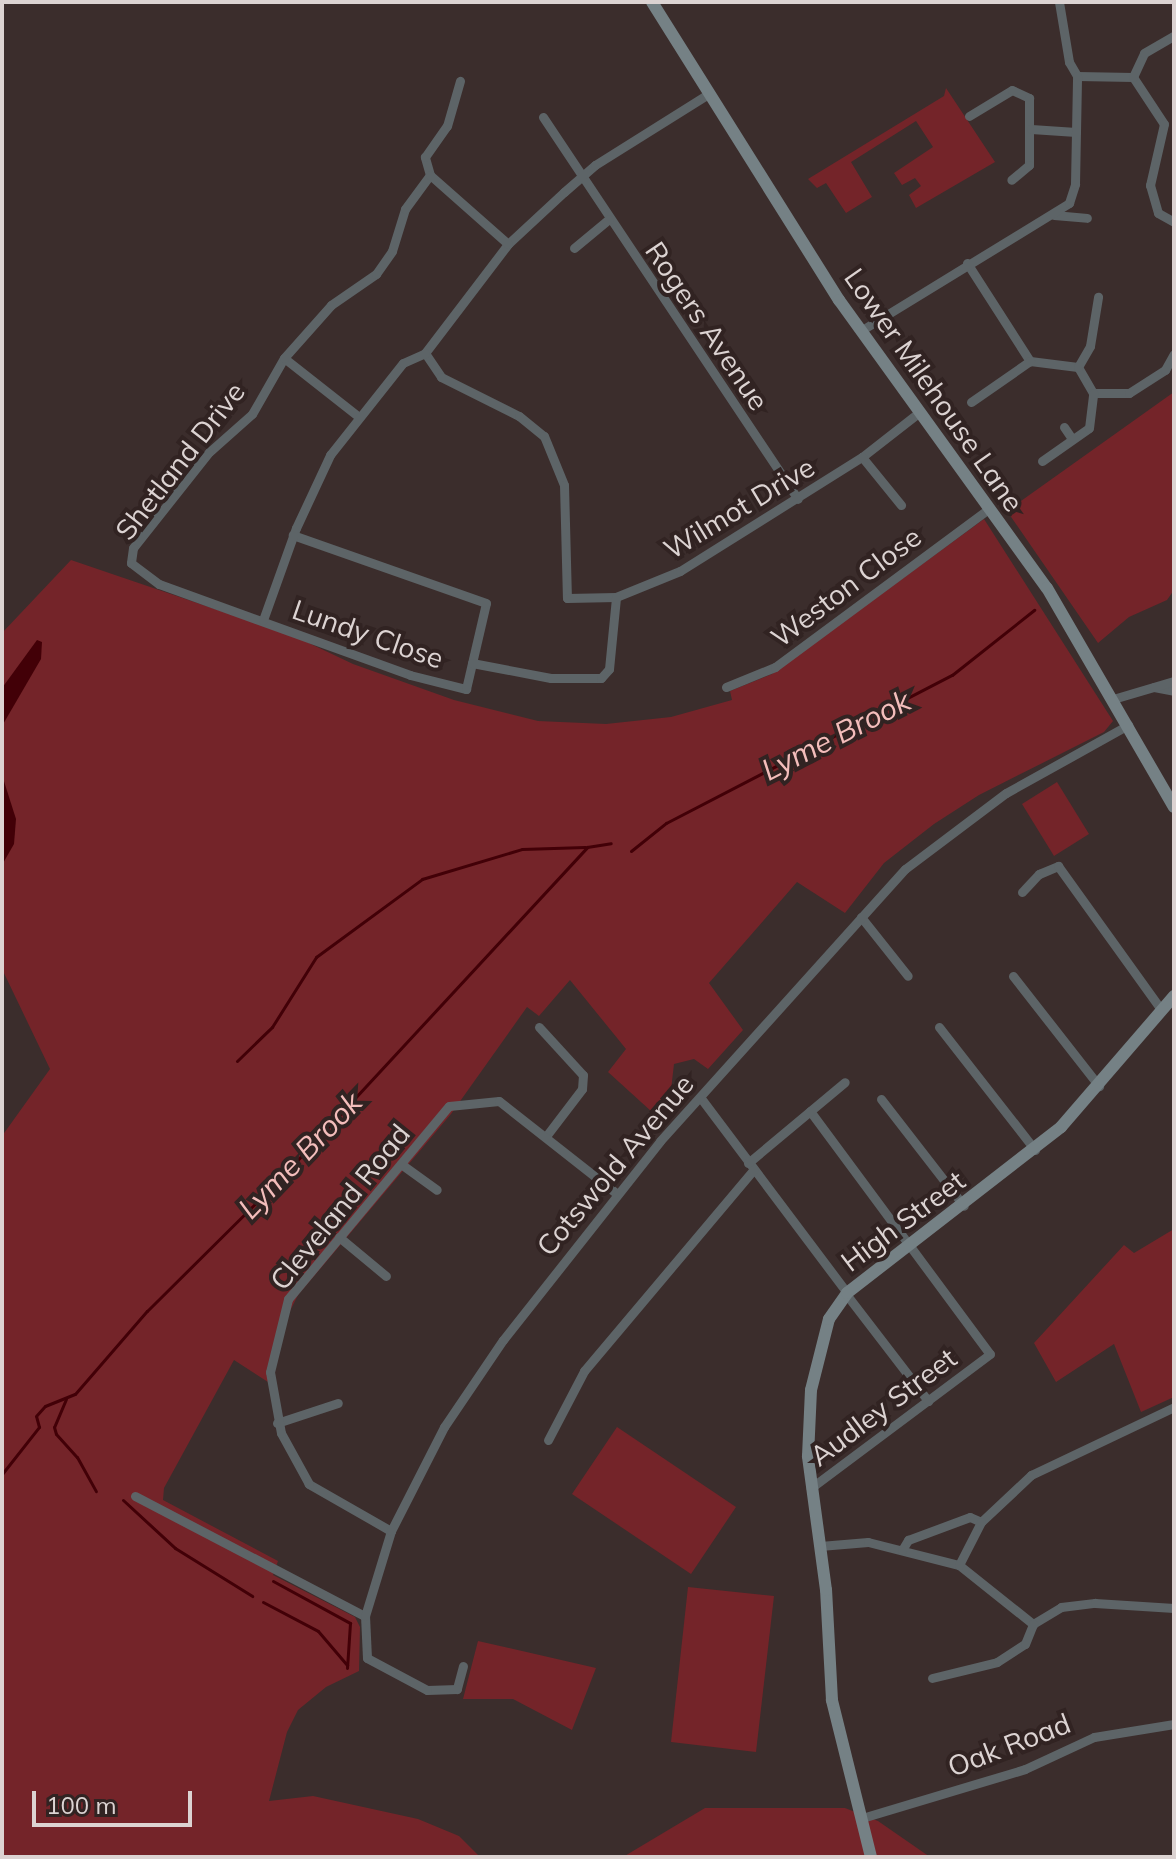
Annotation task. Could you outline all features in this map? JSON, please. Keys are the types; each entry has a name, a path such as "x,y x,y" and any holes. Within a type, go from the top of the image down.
{"main road":[{"name":"Lower Milehouse Lane","path":"652,2 708,94 917,414 1047,588 1174,807"},
{"path":"1160,1008 1174,996"},
{"name":"High Street","path":"871,1857 837,1721 820,1546 811,1488 807,1426 811,1390 829,1319 846,1294 1035,1150 1099,1086 1160,1008"}],"street":[{"path":"862,330 1069,203 1075,184 1077,76 1069,62 1059,2"},
{"path":"1133,77 1144,53 1174,36"},
{"path":"1077,76 1133,77"},
{"path":"1133,77 1169,123 1150,185 1158,213 1174,222"},
{"path":"460,81 447,126 425,157 430,175 508,244"},
{"path":"969,116 1012,90 1022,92 1029,98 1029,165 1011,180"},
{"path":"263,620 293,535 330,455 403,363 425,353 508,244 582,177 708,94"},
{"name":"Rogers Avenue","path":"543,117 798,499"},
{"path":"1031,129 1076,132"},
{"path":"359,417 284,358 331,305 376,274 392,251 405,209 430,175"},
{"path":"1054,215 1087,218"},
{"path":"574,248 609,219"},
{"path":"967,263 1030,361"},
{"path":"1078,367 1090,346 1098,297"},
{"name":"Wilmot Drive","path":"425,353 441,377 519,416 544,436 564,485 567,598 616,597 704,559 862,457 917,414"},
{"path":"1093,393 1129,393 1165,370 1174,354"},
{"name":"Shetland Drive","path":"263,620 159,584 137,570 130,557 209,452 252,414 284,358"},
{"path":"971,402 1030,361 1078,367"},
{"path":"1042,461 1089,428 1093,393 1078,367"},
{"path":"1064,427 1072,439"},
{"path":"862,457 901,505"},
{"name":"Weston Close","path":"726,687 775,667 987,510"},
{"name":"Lundy Close","path":"263,620 440,684 466,689 486,603 293,535"},
{"path":"472,663 551,678 601,678 609,669 616,597"},
{"path":"1113,699 1174,681"},
{"path":"1153,687 1174,691"},
{"name":"Cotswold Avenue","path":"463,1666 457,1689 427,1690 367,1658 365,1616 391,1531 444,1427 503,1340 616,1193 905,869 1006,793 1128,725"},
{"path":"1022,892 1039,874 1058,866 1160,1008"},
{"path":"861,917 908,976"},
{"path":"1013,976 1099,1086"},
{"path":"539,1027 583,1075 582,1089 547,1135"},
{"path":"939,1027 1035,1150"},
{"path":"548,1440 584,1371 751,1166 845,1082"},
{"path":"700,1097 928,1401"},
{"path":"881,1099 964,1206"},
{"name":"Cleveland Road","path":"391,1531 309,1484 277,1423 270,1372 288,1299 449,1106 470,1100 499,1101 547,1135 616,1193"},
{"path":"810,1111 909,1244"},
{"path":"401,1164 437,1190"},
{"path":"339,1237 386,1276"},
{"name":"Audley Street","path":"811,1488 990,1354 909,1244"},
{"path":"277,1423 338,1403"},
{"path":"959,1565 981,1522 1031,1475 1174,1407"},
{"path":"135,1496 365,1616"},
{"path":"902,1550 908,1540 970,1517 981,1522"},
{"path":"820,1546 868,1542 959,1565 1033,1624"},
{"path":"932,1678 997,1662 1025,1644 1033,1624 1061,1607 1095,1603 1174,1608"},
{"name":"Oak Road","path":"862,1818 1025,1769 1094,1737 1174,1724"}],"shaded area":[{"path":"946,88 995,162 916,208 909,195 921,186 915,178 902,185 894,173 933,147 916,121 851,162 872,197 846,213 826,183 817,188 808,179 944,96"},
{"path":"1174,392 1174,590 1167,600 1129,617 1098,643 1007,511"},
{"path":"984,519 1113,721 1104,732 979,795 934,824 884,863 845,913 797,882 709,983 743,1030 708,1069 694,1059 674,1064 671,1090 677,1104 663,1122 608,1072 626,1049 570,980 539,1016 527,1007 451,1114 298,1295 281,1329 268,1382 234,1360 164,1488 163,1500 278,1561 273,1575 355,1617 360,1627 359,1671 326,1687 298,1710 287,1732 269,1801 313,1796 418,1819 459,1836 480,1857 2,1857 2,1136 50,1069 2,969 2,633 71,560 294,636 353,664 454,700 538,721 606,724 671,717 732,700 730,691 772,674"},
{"path":"37,640 42,642 41,659 2,726 2,688"},
{"path":"2,775 16,819 14,844 2,865"},
{"path":"1057,782 1089,834 1054,856 1022,804"},
{"path":"1174,1229 1174,1397 1141,1412 1114,1344 1056,1382 1034,1343 1124,1245 1134,1253"},
{"path":"617,1427 736,1507 691,1574 572,1494"},
{"path":"688,1587 774,1596 756,1752 671,1742"},
{"path":"478,1641 596,1668 572,1730 513,1699 463,1699"},
{"path":"705,1808 845,1808 878,1821 930,1857 623,1857"}],"waterway":[{"name":"Lyme Brook","path":"631,851 666,823 952,675 1034,610"},
{"name":"Lyme Brook","path":"2,1474 39,1427 36,1416 45,1406 75,1394 147,1311 279,1180 587,847 611,843"},
{"path":"237,1061 272,1027 316,957 422,879 522,849 585,847"},
{"path":"66,1399 54,1427 56,1434 77,1457 96,1491"},
{"path":"123,1500 175,1548 252,1596"},
{"path":"273,1581 350,1623 347,1668"},
{"path":"263,1602 318,1631 347,1665"}]}
